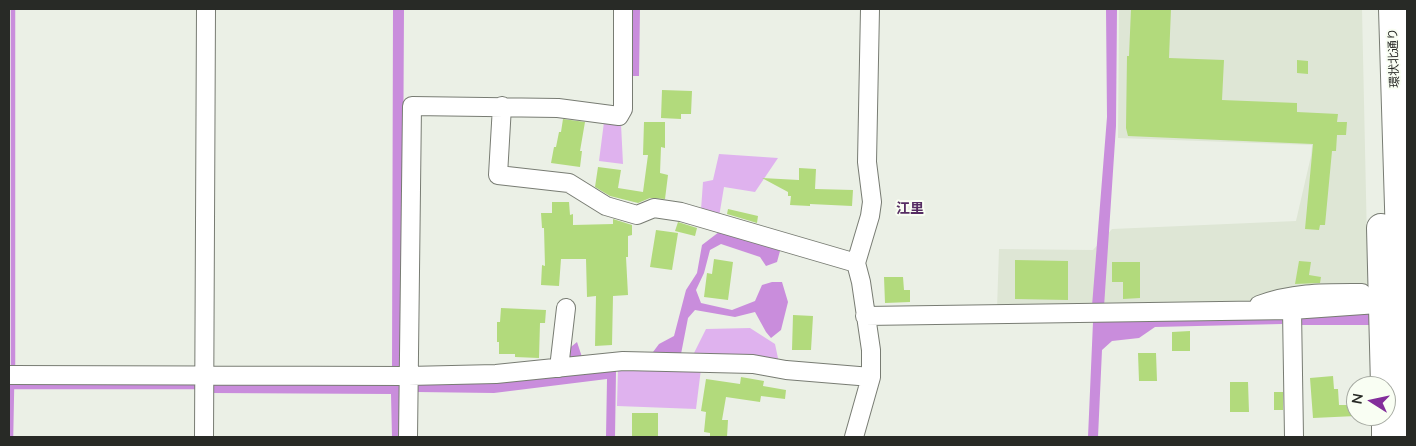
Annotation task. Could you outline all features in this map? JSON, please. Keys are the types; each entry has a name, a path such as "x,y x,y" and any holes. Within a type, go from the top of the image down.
{"highway":[{"name":"環状北通り","path":"1377,9 1389,300 1406,437"},
{"name":"環状北通り","path":"1385,376 1389,300 1393,9"}],"street":[{"path":"204,437 206,9"},
{"path":"408,437 412,106 558,108 619,116 623,109 623,9"},
{"path":"854,437 871,377 871,350 861,282 856,263 870,216 872,202 867,162 870,9"},
{"path":"502,106 498,175 569,182 606,206 637,215 654,208 680,212 856,263"},
{"path":"1246,310 1276,298 1302,294 1389,300"},
{"path":"865,316 1292,310 1389,300"},
{"path":"559,368 566,308"},
{"path":"1292,310 1294,437"},
{"path":"9,375 204,376 408,384 623,361 753,364 786,370 871,377"}],"shaded area":[{"path":"393,9 404,9 402,368 392,368"},
{"path":"630,9 640,9 639,76 629,76"},
{"path":"1106,9 1117,9 1116,126 1104,307 1092,306 1107,117"},
{"path":"1119,9 1362,9 1368,288 1245,304 997,309 999,249 1093,250 1112,229 1296,221 1312,145 1118,138"},
{"path":"604,122 621,124 623,164 599,161"},
{"path":"719,154 778,158 755,192 724,187 719,217 701,210 703,182 713,180"},
{"path":"719,232 766,245 780,251 777,262 766,266 760,257 721,244 710,250 704,273 696,290 701,303 732,310 755,301 762,285 782,282 788,302 781,330 771,338 755,312 735,317 695,310 688,318 681,354 653,352 659,344 674,336 686,290 697,273 702,245"},
{"path":"1367,310 1407,325 1297,325 1297,316"},
{"path":"1283,316 1282,324 1155,327 1139,338 1112,341 1102,350 1098,437 1088,437 1093,322"},
{"path":"750,328 775,344 779,363 743,354 693,355 706,329"},
{"path":"577,342 582,357 570,360 566,351"},
{"path":"618,368 701,369 696,409 617,406"},
{"path":"616,371 615,437 606,437 607,379 494,393 417,392 417,382"},
{"path":"212,381 403,383 402,437 392,437 391,394 212,393"}],"building":[{"path":"1131,9 1171,9 1169,58 1224,60 1222,100 1297,103 1297,112 1338,114 1337,122 1347,122 1346,135 1337,135 1336,151 1332,151 1325,225 1320,225 1319,230 1305,229 1313,144 1128,136 1126,128 1127,56 1129,56"},
{"path":"1297,60 1308,61 1308,74 1297,73"},
{"path":"662,90 692,91 691,114 681,114 681,119 661,118"},
{"path":"563,119 585,122 580,151 582,151 580,167 551,163"},
{"path":"644,122 665,122 665,148 661,147 660,173 668,175 665,199 650,198 638,203 610,196 595,187 598,167 621,170 618,188 643,192 648,155 643,155"},
{"path":"799,168 816,169 815,189 853,190 852,206 790,205 791,196 788,196 788,192 762,178 799,180"},
{"path":"552,202 569,202 570,215 573,214 573,225 613,224 613,219 632,225 632,235 628,236 628,257 626,257 628,295 613,296 612,345 595,346 596,296 587,297 586,259 561,259 559,286 541,285 542,265 545,266 544,228 542,228 541,213 552,213"},
{"path":"728,209 758,216 757,223 727,214"},
{"path":"678,222 697,228 695,236 675,231"},
{"path":"656,230 678,233 672,270 650,267"},
{"path":"714,259 733,262 728,300 704,297 707,273 712,274"},
{"path":"1015,260 1068,261 1068,300 1015,299"},
{"path":"1299,261 1311,262 1309,275 1321,277 1320,283 1295,284"},
{"path":"1112,262 1140,262 1140,298 1123,299 1123,282 1112,282"},
{"path":"884,277 903,277 904,290 910,290 910,302 885,303"},
{"path":"501,308 546,310 545,323 540,323 539,358 515,357 515,354 499,354 497,322 500,322"},
{"path":"793,315 813,316 811,350 792,350"},
{"path":"1190,331 1190,351 1172,351 1172,332"},
{"path":"1138,353 1156,353 1157,381 1139,381"},
{"path":"1333,376 1334,389 1338,389 1339,405 1346,405 1346,416 1313,418 1310,378"},
{"path":"741,377 764,381 763,386 786,390 785,399 761,396 760,402 726,397 722,420 728,420 727,437 710,437 710,433 704,432 706,412 701,411 706,379 740,384"},
{"path":"1230,382 1248,382 1249,412 1230,412"},
{"path":"1274,392 1283,392 1283,410 1274,410"},
{"path":"632,413 658,413 658,437 632,437"}],"waterway":[{"path":"13,9 13,367"},
{"path":"11,437 12,386"},
{"path":"9,387 200,387"}],"district":[{"name":"江里","path":"910,209"}]}
